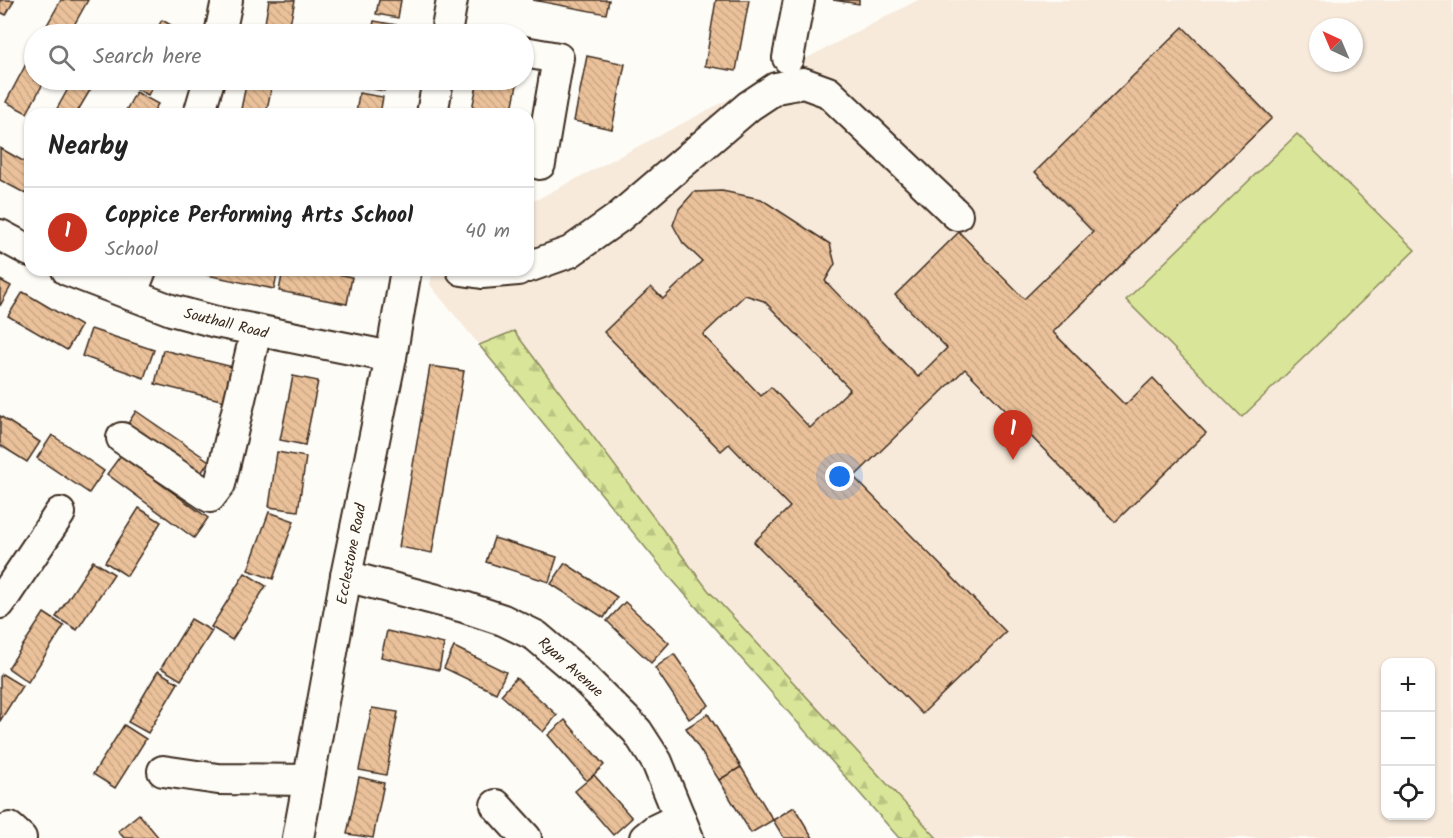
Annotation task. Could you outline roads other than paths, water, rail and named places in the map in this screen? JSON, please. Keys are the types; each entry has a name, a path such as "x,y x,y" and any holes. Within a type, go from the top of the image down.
{"street":[{"path":"222,24 227,0"},
{"path":"448,24 452,0"},
{"path":"788,58 799,0"},
{"path":"534,54 558,58 540,164"},
{"path":"534,265 570,252 618,218 749,106 776,88 803,82 828,92 957,216"},
{"path":"201,108 206,90"},
{"path":"433,108 436,90"},
{"path":"0,235 24,248"},
{"name":"Southall Road","path":"99,276 136,283 171,310 256,331 391,357"},
{"name":"Ecclestone Road","path":"298,838 346,576 391,357 405,276"},
{"path":"122,438 210,497 220,484 256,331"},
{"path":"0,603 60,513"},
{"name":"Ryan Avenue","path":"346,576 464,607 503,620 536,636 576,670 637,731 657,762 684,828"},
{"path":"163,771 218,779 308,780"},
{"path":"496,806 526,838"},
{"path":"645,838 655,830 684,828"}],"place":[{"name":"Coppice Performing Arts School","path":"1013,460"}]}
